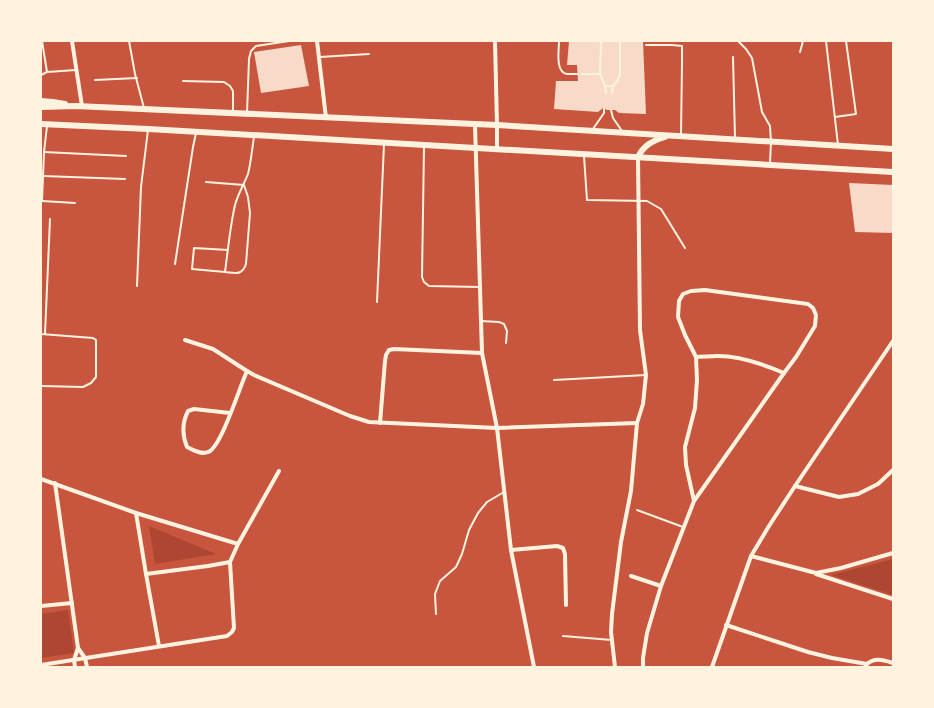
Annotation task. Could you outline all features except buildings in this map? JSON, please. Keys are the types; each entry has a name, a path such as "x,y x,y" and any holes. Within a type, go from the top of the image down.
{"main road":[{"path":"41,101 79,106"},
{"path":"41,107 79,106 497,125 591,132 893,149"},
{"path":"44,125 148,129 893,172"},
{"path":"638,157 642,149 655,140 668,136"}],"street":[{"path":"72,41 79,106"},
{"path":"317,41 326,118"},
{"path":"495,41 497,149"},
{"path":"475,125 482,353 497,428 511,550 534,667"},
{"path":"616,667 611,632 612,614 621,542 631,491 637,423 643,404 646,375 640,330 638,157"},
{"path":"643,667 647,633 661,586 694,501 796,357 815,326 816,315 813,308 808,304 705,290 691,291 683,294 679,301 678,317 696,357 697,380 695,408 685,447 686,465 694,501"},
{"path":"185,340 213,349 254,375 350,416 370,422 497,428 637,423"},
{"path":"712,667 751,556 795,486 893,341"},
{"path":"380,423 386,355 389,350 482,353"},
{"path":"696,357 718,356 747,360 768,366 784,373"},
{"path":"230,413 194,409 188,411 183,433 187,447 200,453 208,452 213,449 225,428 247,371"},
{"path":"795,486 839,497 858,494 878,484 893,470"},
{"path":"41,665 227,636 232,632 234,628 230,562 238,544 279,472"},
{"path":"41,479 136,513 238,544"},
{"path":"55,483 78,648 74,660 75,667"},
{"path":"136,513 159,646"},
{"path":"511,550 557,546 563,548 565,554 566,605"},
{"path":"816,573 841,568 893,553"},
{"path":"751,556 816,573 893,598"},
{"path":"146,574 230,562"},
{"path":"631,576 661,586"},
{"path":"41,606 72,603"},
{"path":"726,625 808,652 866,666 870,661 877,659 893,663"},
{"path":"78,648 85,658 86,667"}],"lane":[{"path":"42,41 47,72"},
{"path":"129,41 144,109"},
{"path":"247,114 249,59 251,51 256,46 289,41"},
{"path":"559,41 559,66 562,72 567,74 578,74"},
{"path":"601,41 600,74 606,93"},
{"path":"612,93 613,86 618,80 620,74 620,41"},
{"path":"738,41 752,58 762,112 770,126 770,164"},
{"path":"800,52 803,41"},
{"path":"826,41 838,146"},
{"path":"835,117 856,114 846,41"},
{"path":"646,45 682,46 681,137"},
{"path":"319,57 369,54"},
{"path":"734,57 735,140"},
{"path":"41,75 47,72 76,70"},
{"path":"582,74 600,74"},
{"path":"95,80 137,78"},
{"path":"183,81 224,82 230,86 233,91 233,113"},
{"path":"605,86 613,86"},
{"path":"591,132 604,114 604,110"},
{"path":"611,110 613,118 624,134"},
{"path":"44,125 42,201 75,203"},
{"path":"137,286 141,187 148,129"},
{"path":"175,264 197,132"},
{"path":"224,272 230,228 238,195 244,185 248,172 254,136"},
{"path":"377,302 384,143"},
{"path":"424,146 422,277 424,282 429,286 480,287"},
{"path":"44,152 126,156"},
{"path":"584,154 587,200 647,201 661,209 685,248"},
{"path":"43,176 125,179"},
{"path":"206,182 244,185"},
{"path":"228,250 194,248 192,269 238,273 245,270 250,213 248,197 244,185"},
{"path":"45,334 50,219"},
{"path":"481,321 499,322 504,324 507,331 506,343"},
{"path":"41,334 93,338 96,340 96,377 91,383 83,387 41,386"},
{"path":"554,380 646,375"},
{"path":"436,614 434,594 440,581 456,567 462,554 469,530 478,513 487,502 505,492"},
{"path":"637,510 683,527"},
{"path":"563,636 612,640"}],"shaded area":[{"path":"149,526 216,554 155,564"},
{"path":"893,559 893,595 831,575"},
{"path":"68,610 74,653 41,658 41,614"}]}
